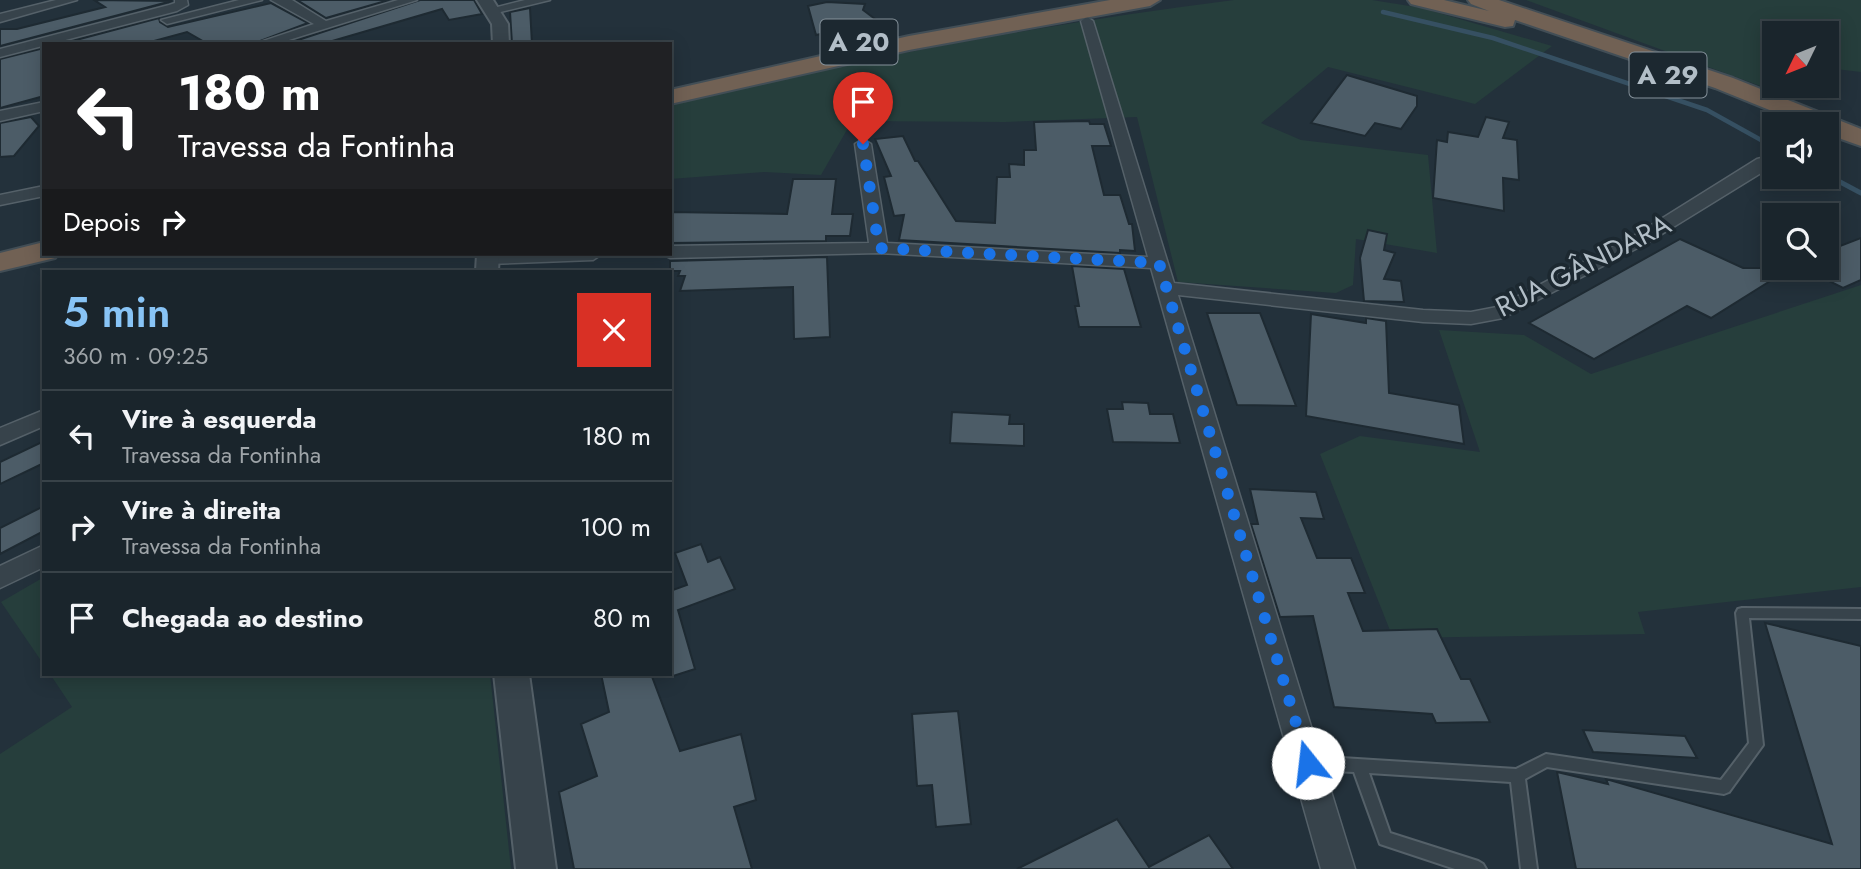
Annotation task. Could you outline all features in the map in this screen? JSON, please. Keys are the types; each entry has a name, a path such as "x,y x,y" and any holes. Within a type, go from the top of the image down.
{"highway":[{"name":"A 20","path":"672,97 815,62 1049,16 1150,0"},
{"name":"A 29","path":"1418,0 1542,30"},
{"name":"A 29","path":"1458,0 1762,112"},
{"name":"A 29","path":"1478,0 1623,47"},
{"name":"A 29","path":"1517,0 1779,112"},
{"name":"A 20","path":"672,84 807,51 1086,11"},
{"name":"A 29","path":"1839,134 1861,138"},
{"name":"A 29","path":"1839,139 1861,153"},
{"path":"0,247 42,236"},
{"path":"0,262 42,252"}],"street":[{"path":"0,18 71,0"},
{"path":"43,42 173,8 182,5 181,0"},
{"path":"80,42 214,3 256,0"},
{"path":"277,0 287,2 325,26"},
{"path":"268,42 325,26 384,3 411,0"},
{"path":"501,42 502,31 489,5 544,0"},
{"path":"1086,11 1338,869"},
{"path":"1,53 42,42"},
{"path":"1,53 42,49"},
{"path":"2,117 42,107"},
{"path":"863,144 879,248"},
{"name":"RUA GÂNDARA","path":"1167,288 1423,316 1472,318 1503,312 1643,239 1762,163"},
{"path":"0,200 42,191"},
{"path":"672,252 879,248 1159,263"},
{"path":"488,261 563,256"},
{"path":"0,437 42,418"},
{"path":"0,578 42,556"},
{"path":"511,676 536,869"}],"lane":[{"path":"1308,763 1517,776 1546,760 1724,787 1756,745 1742,613 1861,614"},
{"path":"1359,766 1385,839 1478,869"},
{"path":"1517,776 1529,869"}],"green space":[{"path":"1234,0 1372,0 1422,8 1552,46 1475,104 1328,67 1261,123 1301,140 1428,155 1437,253 1356,239 1353,285 1336,293 1178,282 1137,117 1005,122 852,121 821,175 765,172 672,179 672,105 950,44"},
{"path":"1526,0 1861,0 1861,72 1839,69 1839,21 1762,21 1762,87"},
{"path":"1861,285 1861,587 1638,612 1645,634 1393,638 1320,454 1360,436 1480,452 1439,330 1524,335 1591,374"},
{"path":"42,578 42,662 1,602"},
{"path":"51,676 490,676 511,869 0,869 0,754 72,707"}],"building":[{"path":"94,0 172,1 0,46 0,29 17,29 105,7"},
{"path":"297,0 389,0 326,18"},
{"path":"420,0 474,0 482,14 449,20 442,9 329,42 292,42"},
{"path":"827,2 865,4 863,10 879,22 816,35 808,6"},
{"path":"271,3 308,23 257,42 204,42 187,32 150,42 69,42 159,18 160,22 168,27"},
{"path":"530,8 532,42 512,42 510,12"},
{"path":"42,48 42,97 0,108 0,59"},
{"path":"1347,75 1417,96 1417,106 1401,129 1375,123 1365,136 1311,123"},
{"path":"31,117 39,126 14,156 0,157 0,123"},
{"path":"1486,117 1509,122 1503,138 1517,140 1519,180 1503,178 1504,211 1433,198 1437,140 1447,142 1448,132 1478,137"},
{"path":"1089,121 1090,124 1104,124 1111,146 1092,146 1104,195 1120,195 1129,224 1132,224 1135,251 1120,250 1120,253 899,240 904,215 894,216 884,177 891,176 875,139 903,136 915,161 918,161 956,221 995,223 997,177 1010,177 1009,164 1024,165 1024,150 1036,150 1034,122"},
{"path":"793,179 836,179 832,214 853,214 850,236 826,236 826,241 672,243 672,212 787,214"},
{"path":"1368,230 1387,234 1384,250 1395,253 1384,279 1401,281 1404,302 1364,301 1360,258"},
{"path":"1861,238 1861,280 1843,288 1827,280 1839,280 1839,246"},
{"path":"1680,239 1743,268 1762,268 1762,280 1772,280 1711,318 1687,306 1594,359 1529,323"},
{"path":"827,257 830,337 794,339 793,287 680,291 685,276 678,276 680,271 670,270 670,261"},
{"path":"1072,266 1124,269 1141,327 1079,327 1075,306 1079,306"},
{"path":"1207,313 1260,313 1296,406 1237,405"},
{"path":"1311,314 1366,323 1366,318 1386,321 1389,393 1459,405 1464,444 1306,416"},
{"path":"1122,402 1148,403 1150,414 1173,414 1180,443 1113,442 1107,409 1123,409"},
{"path":"952,412 1010,415 1009,424 1024,424 1024,446 950,443"},
{"path":"42,442 42,464 0,484 0,462"},
{"path":"1250,489 1316,492 1324,519 1301,518 1317,558 1351,558 1365,593 1348,593 1363,631 1437,629 1461,679 1470,679 1490,722 1436,723 1432,714 1334,707 1313,616 1280,617 1251,524 1258,524"},
{"path":"42,507 42,532 0,554 0,528"},
{"path":"701,544 708,562 720,557 735,589 678,610 695,669 670,677 672,590 687,585 675,553"},
{"path":"1765,623 1861,646 1861,869 1576,869 1557,772 1608,784 1606,779 1832,844"},
{"path":"601,676 652,676 680,751 741,734 756,800 734,807 752,869 574,869 559,792 597,776 581,724 609,712"},
{"path":"958,711 971,824 936,827 932,785 917,786 912,714"},
{"path":"1583,730 1685,736 1697,758 1593,752"},
{"path":"1117,819 1149,867 1209,835 1233,869 1017,869"}],"waterway":[{"path":"1383,12 1493,38 1707,110 1762,141"},
{"path":"1839,181 1861,193"}],"route":[{"path":"863,144 879,248 1159,263 1308,763"}]}
